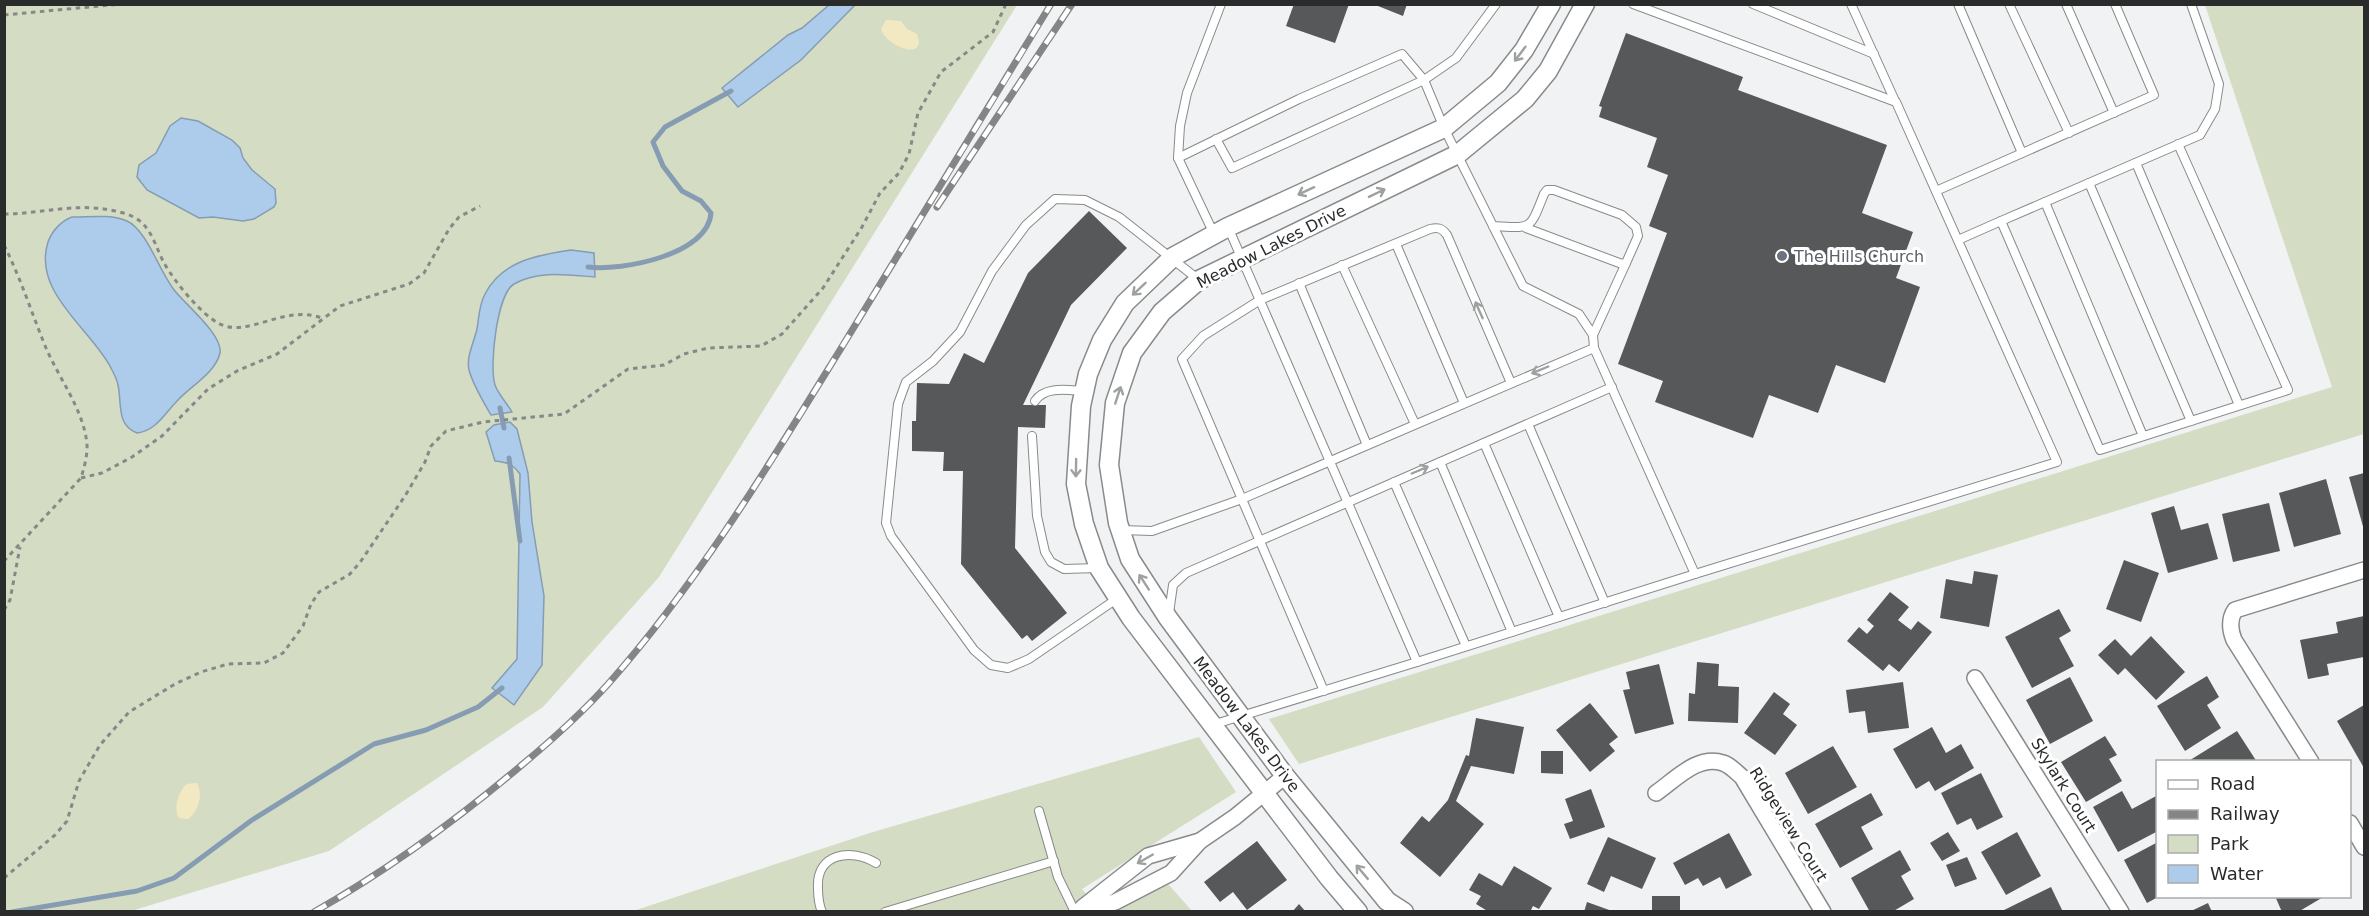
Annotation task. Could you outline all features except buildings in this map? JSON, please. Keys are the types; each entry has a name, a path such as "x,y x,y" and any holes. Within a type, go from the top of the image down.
{"street":[{"name":"Meadow Lakes Drive","path":"1358,912 1131,618 1099,568 1084,524 1076,484 1084,391 1088,374 1102,340 1125,303 1173,257 1221,231 1444,128 1498,83 1524,50 1551,4"},
{"name":"Meadow Lakes Drive","path":"1404,912 1387,901 1285,776 1168,618 1130,560 1120,530 1109,465 1115,403 1132,353 1162,312 1199,279 1458,154 1525,99 1548,71 1585,4"},
{"path":"2309,760 2234,640 2230,629 2232,615 2235,610 2364,570"},
{"name":"Skylark Court","path":"1975,678 2121,912"},
{"name":"Ridgeview Court","path":"1656,793 1694,765 1712,760 1725,764 1742,777 1823,912"},
{"path":"1078,912 1115,902 1171,873 1200,841 1265,794 1285,776"},
{"path":"2351,826 2364,846"},
{"path":"1078,912 1148,856 1200,841"}],"lane":[{"path":"1221,4 1187,93 1180,126 1178,158 1221,231 1242,259 1417,662"},
{"path":"1216,139 1232,168 1424,80 1456,58 1496,4"},
{"path":"1633,4 1895,101"},
{"path":"1753,4 1874,54"},
{"path":"1212,725 2057,462 1851,4"},
{"path":"1958,4 2022,153"},
{"path":"2009,4 2069,133"},
{"path":"2066,4 2114,112"},
{"path":"1936,191 2154,95 2115,4"},
{"path":"1958,240 2200,135 2215,109 2219,84 2191,4"},
{"path":"1178,158 1299,99 1402,54 1424,80 1444,128 1522,286 1579,314 1593,335"},
{"path":"2001,221 2100,450 2288,390 2178,144"},
{"path":"2136,163 2239,405"},
{"path":"2089,183 2191,421"},
{"path":"1526,228 1532,223 1546,190 1554,190 1629,219 1636,228 1638,236 1593,335 1594,348 1695,574"},
{"path":"1118,598 1029,660 1008,668 991,665 967,640 891,536 886,523 898,404 906,382 933,361 960,332 992,271 1026,225 1055,199 1085,200 1119,217 1199,279"},
{"path":"2045,202 2143,436"},
{"path":"1493,226 1526,228 1618,264 1626,263"},
{"path":"1324,691 1182,358 1203,336 1260,300 1437,228 1444,231 1511,383"},
{"path":"1396,244 1464,403"},
{"path":"1342,265 1414,424"},
{"path":"1299,283 1367,445"},
{"path":"1120,530 1152,531 1242,499 1594,348"},
{"path":"1168,618 1173,585 1185,573 1612,387"},
{"path":"1035,401 1038,396 1056,389 1084,391"},
{"path":"1528,423 1605,603"},
{"path":"1032,436 1038,516 1046,552 1051,562 1064,569 1099,568"},
{"path":"1484,443 1559,617"},
{"path":"1440,462 1512,632"},
{"path":"1394,482 1466,646"},
{"path":"1039,811 1058,877 1078,912"},
{"path":"822,912 817,883 819,871 825,863 839,855 852,855 866,857 876,863"},
{"path":"885,912 1054,861"}],"path":[{"path":"4,15 121,4"},
{"path":"4,878 55,835 67,821 80,781 100,746 129,712 175,684 201,672 228,664 264,663 283,653 293,643 303,626 310,604 319,592 350,574 361,561 405,496 425,462 431,446 446,431 483,422 564,414 628,369 647,365 664,365 684,354 708,348 761,346 782,334 823,288 862,227 880,193 899,173 909,154 918,113 941,72 993,32 1006,4"},
{"path":"81,478 102,473 132,457 162,436 208,389 237,371 277,354 340,306 409,284 424,273 449,229 459,217 480,207"},
{"path":"4,213 60,208 102,208 124,213 141,221 150,232 171,274 184,290 208,315 228,327 238,328 284,315 301,314 324,319"},
{"path":"4,245 21,281 46,348 80,413 87,438 86,460 81,478 4,561"},
{"path":"4,610 10,600 20,545"},
{"path":"1034,912 1041,912"}],"green space":[{"path":"5,5 1017,5 659,577 543,707 329,851 131,911 5,912"},
{"path":"2205,5 2364,5 2364,434 1299,764 1269,719 2332,387"},
{"path":"1199,737 1236,792 1082,889 1101,911 630,912 873,832"},
{"path":"1168,884 1192,911 1110,912"}],"sand":[{"path":"886,20 901,21 907,29 917,34 919,43 917,48 905,49 884,36 881,29"},
{"path":"197,783 200,797 195,812 188,819 179,818 177,800 181,791 187,784"}],"water":[{"path":"829,5 855,5 801,60 738,107 722,88"},
{"path":"181,118 198,121 232,140 240,148 243,158 252,170 275,189 274,207 254,219 243,221 213,217 199,218 147,190 137,177 139,165 156,153 170,126"},
{"path":"72,217 114,217 134,226 147,242 169,283 203,320 219,346 218,360 208,373 178,400 160,421 144,432 137,433 126,425 121,413 118,383 111,368 102,353 66,309 48,277 45,260 48,242 57,227"},
{"path":"571,250 594,253 595,277 543,275 523,280 508,290 496,331 493,376 496,388 512,412 491,415 478,393 468,365 480,307 485,294 492,283 511,267 533,257"},
{"path":"510,422 517,429 528,473 532,522 544,596 542,665 514,705 492,688 517,659 520,474 509,464 495,461 486,432 494,425"}],"waterway":[{"path":"588,267 621,266 661,257 680,250 695,240 706,228 711,213 701,201 682,191 663,166 653,142 665,127 731,91"},
{"path":"500,408 504,428"},
{"path":"509,458 520,541"},
{"path":"12,912 137,891 174,878 252,820 374,744 426,730 478,707 502,688"}],"railway":[{"path":"314,912 396,861 498,784 578,715 642,644 703,563 759,479 1051,4"},
{"path":"937,207 1072,4"}],"place":[{"name":"The Hills Church","path":"1782,256"}]}
